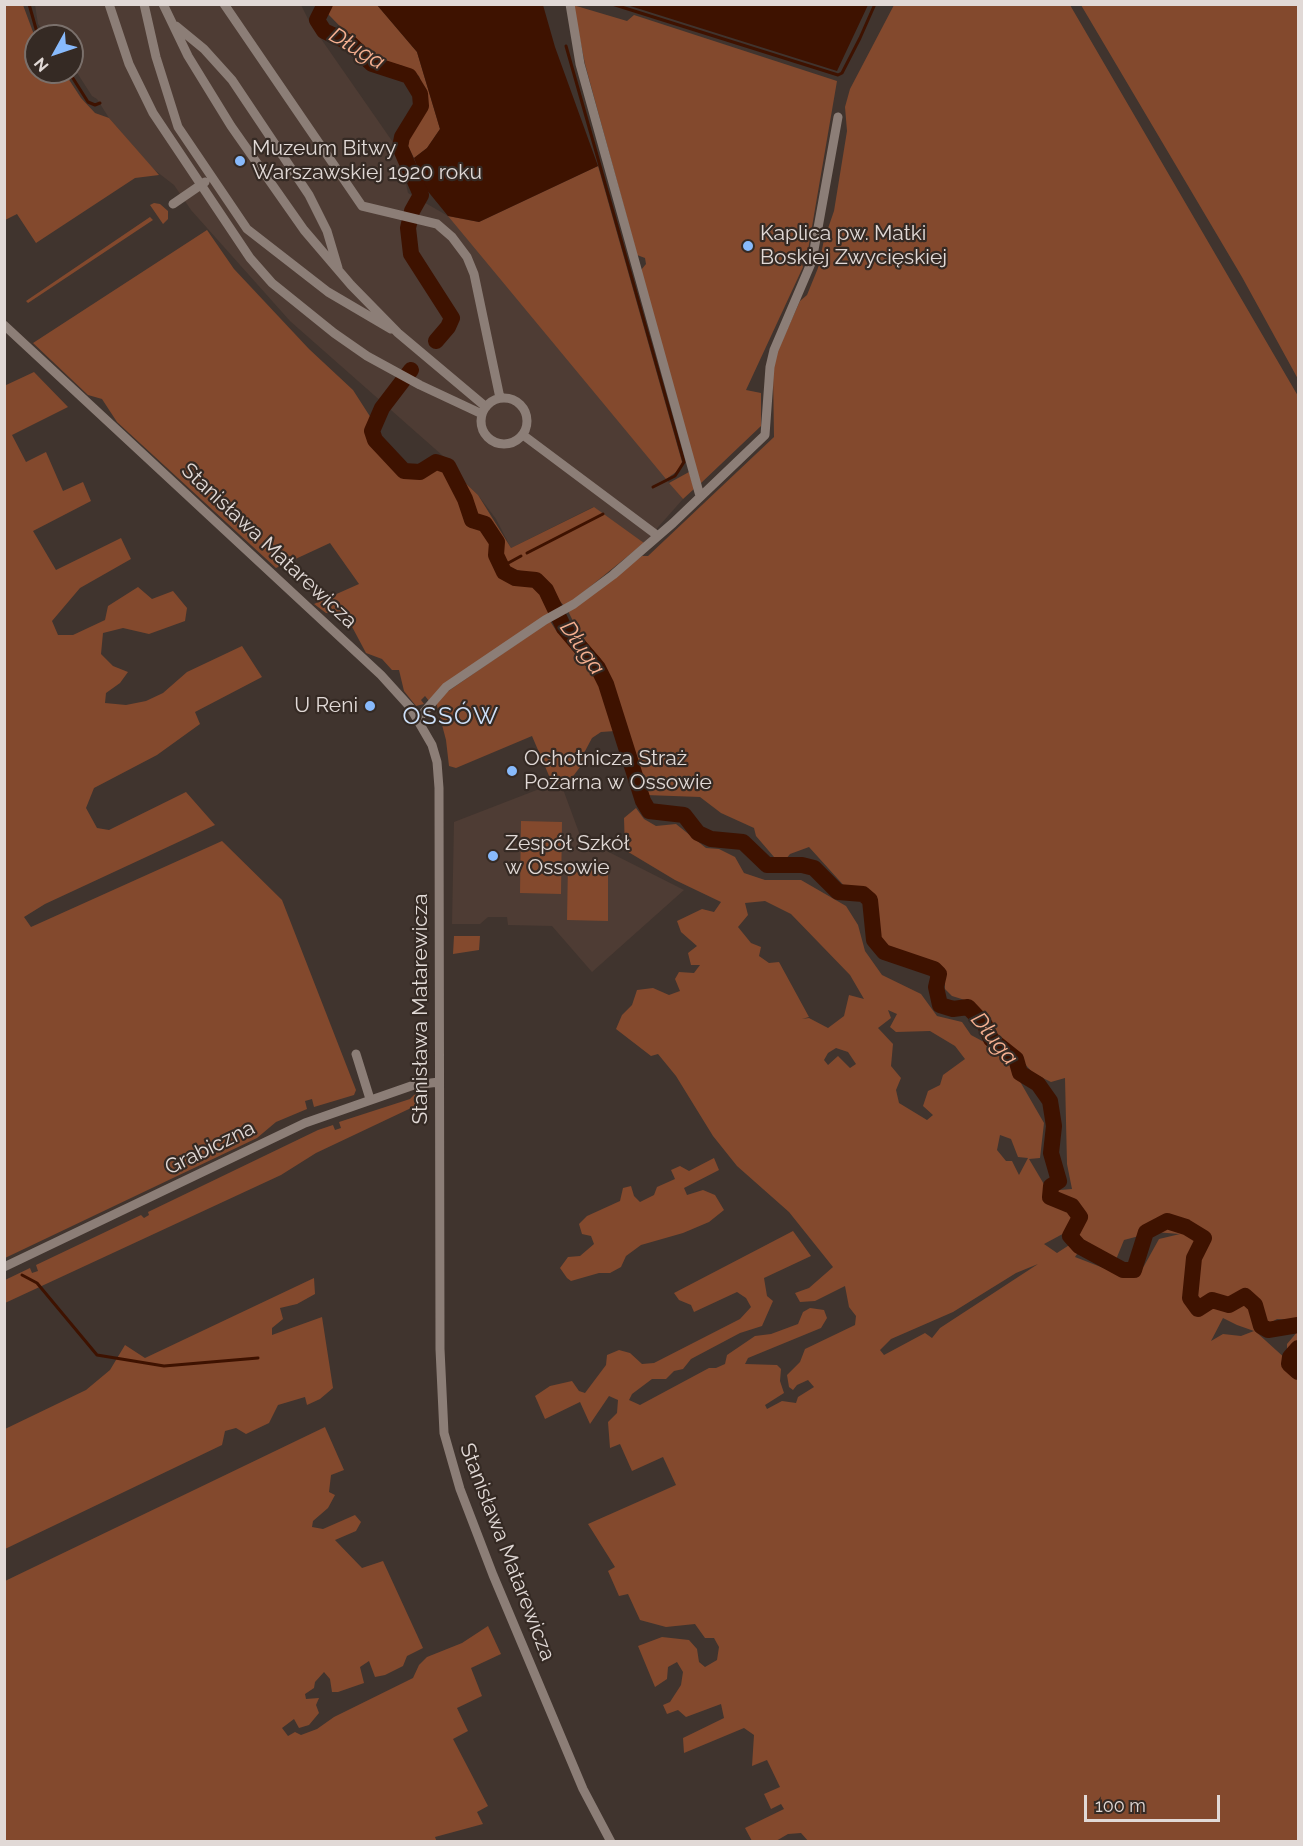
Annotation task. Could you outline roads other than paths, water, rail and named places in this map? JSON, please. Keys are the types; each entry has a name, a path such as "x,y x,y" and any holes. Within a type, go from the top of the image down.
{"street":[{"path":"108,4 129,64 153,113 250,258 272,283 304,310 351,344 393,370 420,386 484,410"},
{"path":"144,4 156,57 178,127 210,178 247,229 328,292 398,333"},
{"path":"163,4 231,126 282,202 338,270 398,333 484,410"},
{"path":"224,4 354,198 362,206 424,220 444,229 471,265 500,398"},
{"path":"570,4 580,64 700,496"},
{"path":"172,23 219,65 249,105 318,210 327,231 338,270"},
{"path":"418,719 446,687 545,620 574,604 658,536 768,431 770,367 774,350 812,261 838,117"},
{"path":"173,204 210,178"},
{"name":"Stanisława Matarewicza","path":"4,325 381,675 418,719 435,753 439,788 440,1349 447,1450 493,1575 545,1701 583,1789 611,1842"},
{"path":"500,398 512,399 524,408 528,423 523,435 508,444 493,442 483,430 484,410 500,398"},
{"path":"523,435 658,536"},
{"path":"356,1054 370,1099"},
{"name":"Grabiczna","path":"4,1267 305,1123 370,1099 420,1084 439,1082"}],"waterway":[{"path":"29,4 35,24"},
{"name":"Długa","path":"325,4 317,20 324,31 350,43 372,64 409,76 420,94 421,106 402,137 400,147 421,195 412,211 408,228 411,254 452,318 448,327 436,341"},
{"path":"612,4 838,75 842,73 875,4"},
{"path":"566,46 684,462 675,476 653,487"},
{"path":"77,84 88,102 95,105 100,103"},
{"name":"Długa","path":"411,370 382,408 372,431 375,440 404,471 420,472 436,462 448,466 465,499 472,520 485,524 497,542 496,555 504,572 515,578 536,580 546,590 564,628 598,668 606,684 643,801 649,811 684,815 698,833 711,839 743,842 767,865 802,865 814,868 838,892 863,894 870,900 874,940 884,952 934,969 939,974 936,987 940,1005 953,1009 968,1007 985,1025 991,1039 1016,1059 1020,1073 1038,1084 1050,1101 1054,1126 1051,1153 1059,1181 1051,1186 1050,1197 1072,1206 1080,1217 1070,1236 1079,1246 1123,1270 1134,1270 1146,1232 1167,1221 1186,1227 1204,1238 1194,1258 1190,1298 1198,1309 1212,1300 1229,1305 1245,1296 1255,1305 1261,1326 1268,1330 1298,1325"},
{"path":"527,553 603,514"},
{"path":"501,567 521,556"},
{"path":"22,1275 37,1283 97,1355 164,1366 258,1358"},
{"name":"Długa","path":"1298,1348 1290,1357 1289,1364 1298,1372"}],"place":[{"name":"Muzeum Bitwy Warszawskiej 1920 roku","path":"240,161"},
{"name":"Kaplica pw. Matki Boskiej Zwycięskiej","path":"748,246"},
{"name":"U Reni","path":"370,706"},
{"name":"Ochotnicza Straż Pożarna w Ossowie","path":"512,771"},
{"name":"Zespół Szkół w Ossowie","path":"493,856"}],"district":[{"name":"OSSÓW","path":"451,717"}]}
